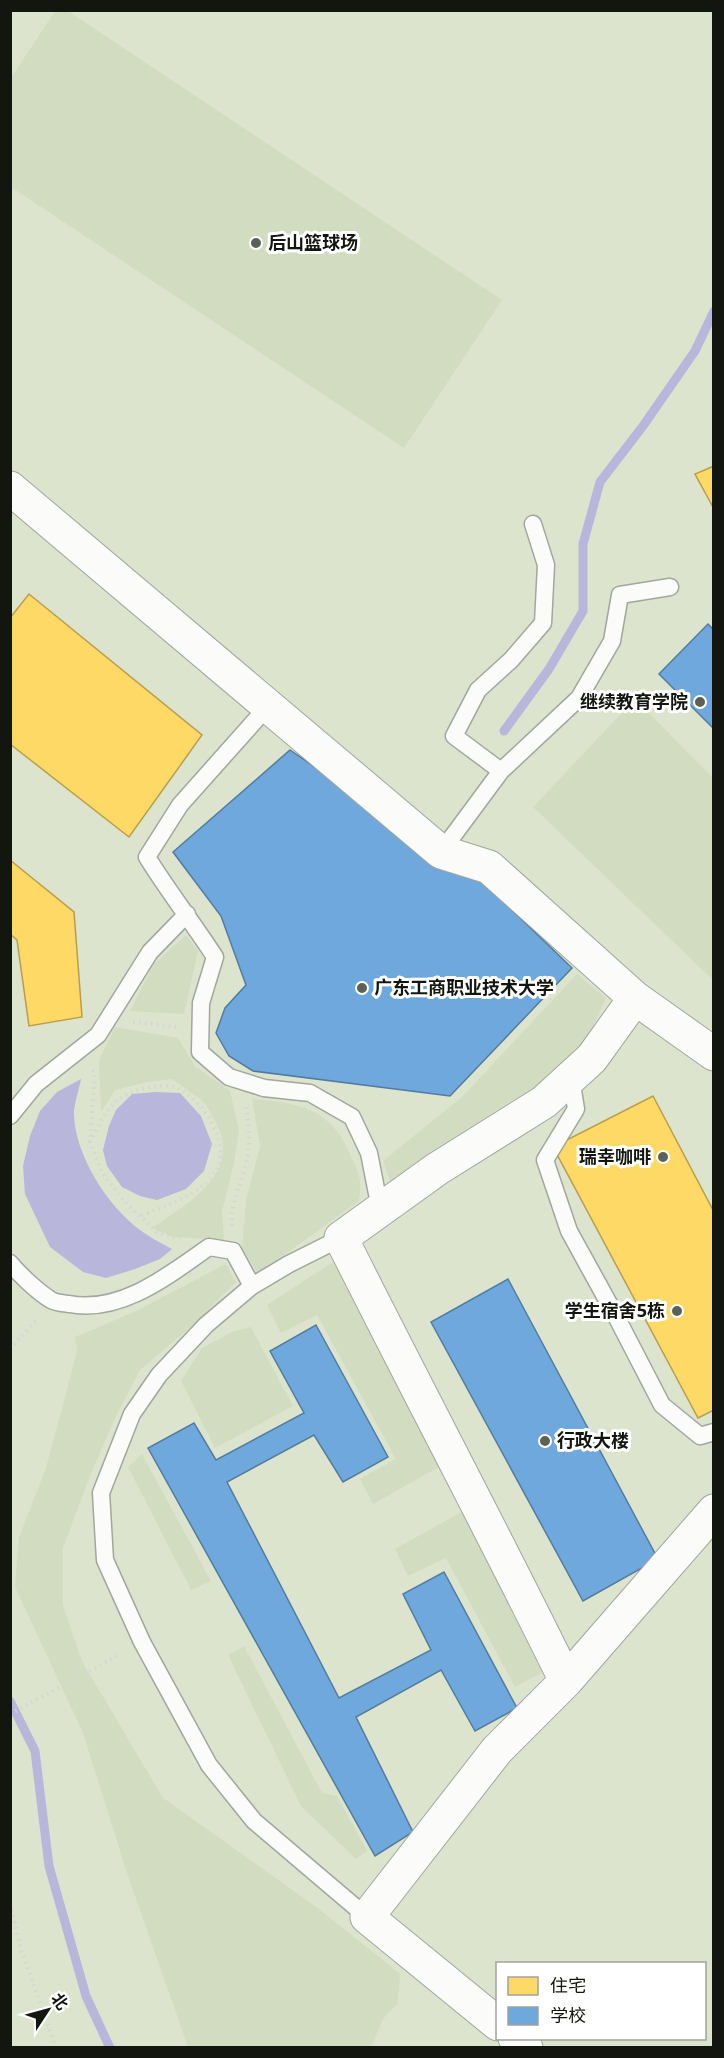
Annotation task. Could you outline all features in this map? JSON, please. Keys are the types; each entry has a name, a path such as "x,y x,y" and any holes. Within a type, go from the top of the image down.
{"street":[{"path":"10,488 441,852 489,867 635,998 714,1054"},
{"path":"566,1681 499,1545 417,1390 341,1238 437,1169 544,1102 592,1058 635,998"},
{"path":"496,2022 367,1917 497,1750 566,1681 714,1511"}],"lane":[{"path":"501,771 454,736 478,690 511,660 543,623 546,565 533,524"},
{"path":"441,852 501,771 579,698 612,641 620,595 670,587"},
{"path":"269,705 180,805 147,857 215,957 201,1004 200,1052 229,1077 264,1088 310,1094 352,1117 369,1153 380,1209"},
{"path":"10,1116 36,1084 98,1035 150,952 187,914"},
{"path":"571,1078 576,1109 545,1160 569,1231 662,1405 700,1436 714,1432"},
{"path":"341,1238 252,1286 206,1326 159,1375 132,1414 101,1493 105,1560 142,1642 209,1765 254,1821 367,1917"},
{"path":"10,1263 16,1271 52,1301 83,1306 128,1298 160,1281 209,1247 233,1251 252,1286"}],"path":[{"path":"107,1020 201,1029"},
{"path":"79,1049 95,1073 90,1142 102,1173 124,1201 158,1233 209,1247"},
{"path":"233,1251 231,1220 251,1137 247,1109 239,1081"},
{"path":"90,1142 105,1116 122,1097 147,1087 177,1087 194,1098 215,1126 220,1152 215,1173 191,1194 140,1216"},
{"path":"10,1348 52,1301"},
{"path":"10,1714 142,1642"},
{"path":"10,1904 21,1950 56,2048"}],"shaded area":[{"name":"广东工商职业技术大学","path":"11,11 714,12 713,2047 11,2048"},
{"name":"后山篮球场","path":"55,11 68,11 502,300 404,448 11,187 11,78"},
{"path":"635,699 713,778 713,980 533,807"},
{"path":"186,935 198,951 184,1014 130,1011 154,964"},
{"path":"577,974 606,998 587,1040 537,1088 391,1183 383,1161 462,1097"},
{"path":"115,1027 178,1038 195,1066 230,1091 239,1130 234,1163 222,1212 224,1240 173,1237 152,1228 196,1197 208,1184 218,1171 223,1156 222,1139 206,1105 172,1079 115,1090 101,1112 99,1060"},
{"path":"252,1099 299,1106 324,1118 343,1140 360,1178 359,1201 258,1274 242,1247 246,1200 260,1146"},
{"path":"333,1262 439,1467 373,1504 360,1479 396,1459 317,1315 281,1333 267,1305"},
{"path":"226,1264 236,1282 193,1325 140,1370 114,1420 63,1548 63,1605 82,1661 163,1798 315,1906 400,1974 398,2003 383,2019 371,2047 188,2047 128,1876 83,1733 15,1587 19,1537 45,1471 77,1350 75,1337 134,1312"},
{"path":"251,1327 293,1406 215,1448 181,1381 202,1348 232,1332"},
{"path":"142,1454 211,1581 191,1590 128,1467"},
{"path":"465,1510 545,1671 515,1687 446,1558 408,1576 395,1549"},
{"path":"244,1646 322,1793 337,1796 367,1851 356,1859 301,1806 228,1655"}],"water":[{"path":"81,1079 74,1111 75,1127 79,1144 94,1177 104,1193 128,1220 147,1235 172,1249 160,1259 106,1278 83,1272 50,1247 25,1194 23,1166 30,1136 40,1111 57,1092"},
{"path":"180,1093 201,1116 212,1144 204,1171 186,1189 157,1200 140,1196 122,1187 107,1166 103,1150 116,1110 132,1094"}],"building: 住宅":[{"path":"714,466 714,509 695,474"},
{"path":"29,594 202,735 129,837 10,744 10,618"},
{"path":"10,860 74,912 82,1017 29,1026 17,940 10,934"},
{"name":"学生宿舍5栋","path":"653,1096 714,1212 714,1410 698,1418 553,1147"}],"building: 学校":[{"name":"继续教育学院","path":"708,624 714,630 714,729 659,674"},
{"path":"290,750 483,882 572,968 450,1096 253,1071 229,1056 216,1033 225,1008 246,985 221,916 173,852"},
{"name":"行政大楼","path":"508,1279 658,1559 583,1601 431,1322"},
{"path":"316,1325 388,1457 343,1482 314,1435 227,1482 339,1698 431,1650 403,1594 444,1572 517,1708 475,1731 441,1670 356,1717 413,1832 375,1856 148,1448 194,1423 216,1460 304,1413 270,1351"}],"waterway":[{"path":"504,731 549,669 583,611 583,544 600,482 643,426 695,351 714,311"},
{"path":"10,1701 35,1751 49,1866 86,1996 110,2048"}],"place":[{"name":"后山篮球场","path":"256,243"},
{"name":"继续教育学院","path":"700,702"},
{"name":"广东工商职业技术大学","path":"362,988"},
{"name":"瑞幸咖啡","path":"663,1157"},
{"name":"学生宿舍5栋","path":"677,1311"},
{"name":"行政大楼","path":"545,1441"}]}
